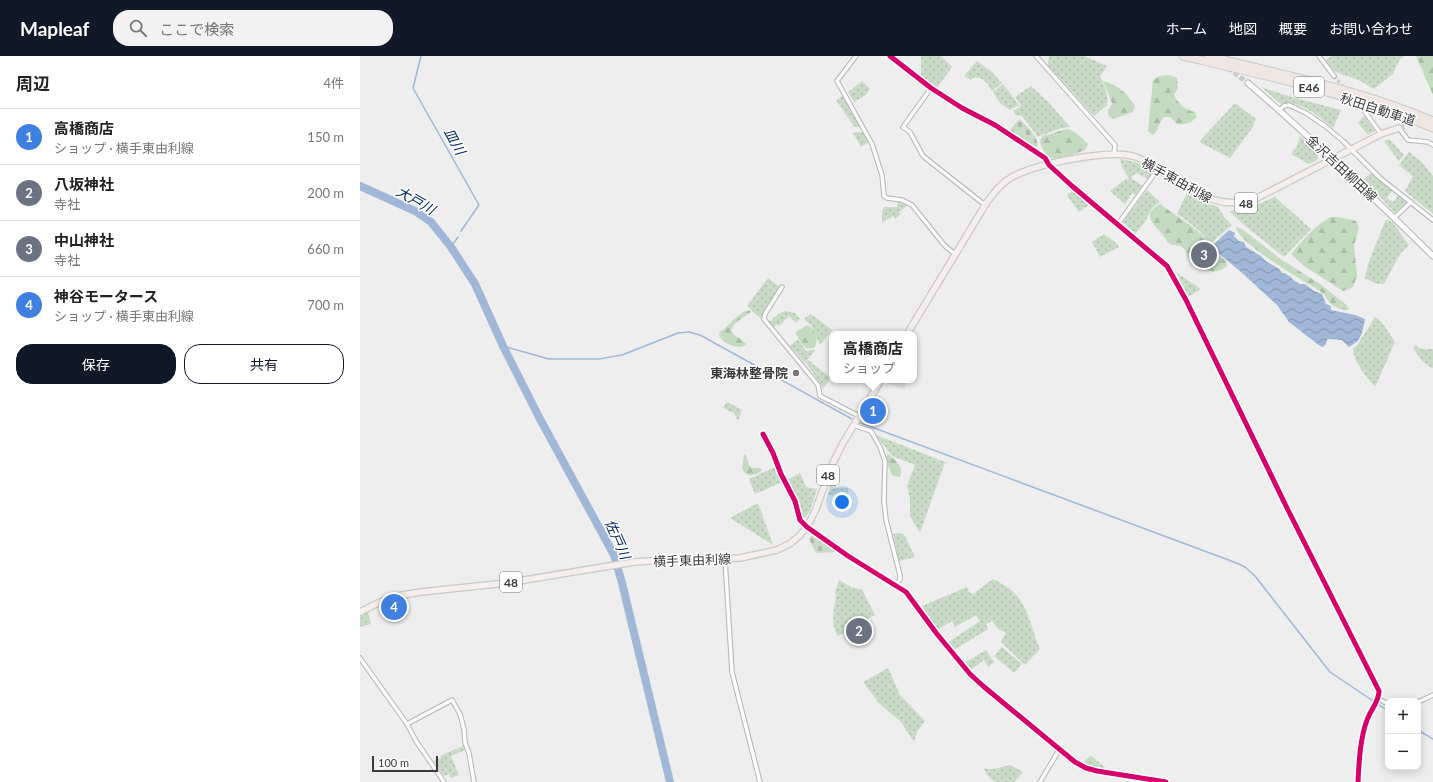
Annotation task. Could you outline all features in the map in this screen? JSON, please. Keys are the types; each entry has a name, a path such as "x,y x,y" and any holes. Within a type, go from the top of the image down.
{"highway":[{"name":"秋田自動車道","path":"1183,56 1325,92 1409,118 1433,128"},
{"name":"秋田自動車道","path":"1209,56 1361,95 1414,112 1433,121"}],"main road":[{"name":"金沢吉田柳田線","path":"1248,83 1280,110 1433,256"},
{"name":"横手東由利線","path":"908,331 985,205 1002,183 1022,172 1098,154 1114,154 1137,157 1215,202 1231,204 1246,203 1333,160 1381,134 1399,128"},
{"name":"横手東由利線","path":"360,612 380,602 397,596 506,583 634,562 679,559 740,558 777,550 791,543 806,527 816,509 831,466 878,383"}],"street":[{"path":"856,56 837,81 872,144 882,175 884,196 891,199 902,200 912,205 945,246 955,254"},
{"path":"890,56 931,88 962,108 995,125 1045,158 1049,165 1072,186 1167,266 1189,307 1288,510 1379,691 1378,699 1367,720 1363,736 1358,782"},
{"path":"1036,56 1115,145 1114,154"},
{"path":"1319,56 1334,76"},
{"path":"931,88 903,127 910,132 923,156 985,205"},
{"path":"1280,110 1284,106 1289,105 1306,113 1325,126 1380,178 1433,220"},
{"path":"1365,112 1381,134"},
{"path":"1399,128 1408,140 1428,142 1433,145"},
{"path":"1118,224 1158,169"},
{"path":"1394,218 1411,202"},
{"path":"782,288 765,314 764,319 818,385 820,396 859,416"},
{"path":"853,425 871,431 880,447 885,461 884,501 886,520 900,575 900,580 895,585"},
{"path":"762,434 773,453 781,474 795,501 800,520 806,527 848,556 906,592 937,634 974,678 1059,750 1086,768 1166,782"},
{"path":"725,559 732,672 760,782"},
{"path":"360,658 407,724 416,741 444,782"},
{"path":"1421,701 1433,695"},
{"path":"1378,699 1385,702"},
{"path":"407,724 452,700 460,714 474,782"},
{"path":"1040,782 1059,750"}],"shaded area":[{"path":"886,383 906,383 904,389"}],"green space":[{"path":"921,56 941,56 952,67 937,88 921,76"},
{"path":"1049,56 1084,56 1107,66 1100,76 1107,94 1107,105 1094,116 1048,65"},
{"path":"1332,56 1404,56 1400,59 1393,74 1374,89 1358,80 1335,71 1326,60"},
{"path":"1416,56 1433,56 1433,95"},
{"path":"977,61 992,72 1002,83 992,91 987,83 982,79 975,77 971,80 964,76"},
{"path":"1169,75 1177,78 1178,88 1174,95 1178,101 1185,108 1195,112 1197,117 1193,121 1186,124 1177,124 1170,117 1164,117 1157,131 1153,135 1148,131 1153,80 1159,76"},
{"path":"862,81 870,89 866,95 854,102 848,92"},
{"path":"1103,81 1118,87 1129,97 1135,106 1133,112 1113,119 1108,115 1108,110 1112,104"},
{"path":"1003,84 1019,105 1010,110 999,102 993,92"},
{"path":"1031,86 1049,103 1070,127 1061,128 1038,137 1022,116 1016,115 1013,111 1021,106 1015,97"},
{"path":"1261,87 1341,110 1333,128 1302,106 1288,103 1281,104"},
{"path":"843,96 861,127 855,127 853,125 836,100"},
{"path":"1235,103 1256,119 1253,127 1230,158 1199,142"},
{"path":"1364,116 1375,131 1368,135 1358,123"},
{"path":"1019,119 1028,127 1035,137 1038,145 1036,148 1010,130"},
{"path":"1068,129 1077,134 1088,144 1085,150 1061,158 1049,157 1040,142 1044,135"},
{"path":"853,133 865,133 869,142 861,147"},
{"path":"1300,136 1313,146 1318,156 1317,160 1309,164 1291,154 1297,146"},
{"path":"1389,139 1404,155 1399,161 1384,141"},
{"path":"1409,152 1421,161 1433,176 1433,214 1405,191 1413,176 1399,165"},
{"path":"1120,159 1135,162 1154,170 1148,179 1136,173 1129,179 1122,167"},
{"path":"1371,173 1392,191 1387,198 1393,202 1398,196 1406,202 1395,213 1364,179"},
{"path":"1127,178 1128,180 1131,178 1143,186 1136,195 1132,193 1125,204 1110,191"},
{"path":"1147,190 1160,202 1152,208 1145,222 1135,234 1123,222"},
{"path":"1073,191 1089,205 1079,212 1067,195"},
{"path":"1187,193 1218,207 1224,217 1232,225 1210,244 1199,231 1177,214"},
{"path":"1275,197 1311,229 1284,257 1229,211 1248,208"},
{"path":"898,201 908,205 899,212 901,214 895,219 893,216 882,223 882,212 884,207 897,207"},
{"path":"1160,204 1194,228 1204,237 1210,247 1226,261 1227,266 1224,269 1217,271 1202,269 1191,263 1182,247 1169,243 1150,219 1151,211"},
{"path":"1330,217 1339,217 1356,221 1359,227 1354,246 1357,276 1353,287 1343,291 1304,266 1291,254 1313,229"},
{"path":"1386,219 1393,223 1409,245 1400,254 1384,284 1377,284 1365,278 1368,264"},
{"path":"1236,227 1242,229 1282,260 1320,284 1348,306 1349,310 1339,309 1332,305 1320,291 1272,261 1247,242 1239,234"},
{"path":"1104,234 1119,247 1100,257 1092,242"},
{"path":"1177,273 1201,289 1188,297"},
{"path":"768,278 780,287 763,315 762,320 747,306"},
{"path":"749,310 751,312 735,323 731,331 746,344 740,347 731,346 721,338 719,335 720,332 741,313"},
{"path":"784,311 795,313 800,319 796,323 789,316 779,326 776,324 774,327 769,322"},
{"path":"811,314 832,330 829,331 829,334 820,345 811,325 804,319"},
{"path":"1375,317 1381,321 1395,342 1375,387 1358,365 1353,349 1358,344"},
{"path":"808,325 813,329 817,341 815,347 809,349 804,346 796,334 797,331"},
{"path":"798,339 806,351 815,350 805,363 790,346"},
{"path":"1415,345 1422,349 1433,349 1433,368 1426,365 1422,360 1413,348"},
{"path":"808,360 829,376 829,381 823,389 818,380 806,363"},
{"path":"727,402 742,410 738,421 734,413 723,408"},
{"path":"876,435 945,462 920,533 910,516 910,499 907,486 915,465 892,456"},
{"path":"888,454 900,467 900,477 893,476 890,471 886,457"},
{"path":"744,455 746,455 749,465 752,468 760,468 762,470 759,473 754,475 746,474 742,469"},
{"path":"775,467 782,482 755,494 749,479"},
{"path":"800,473 806,487 817,489 810,510 803,519 797,501 787,480"},
{"path":"831,483 836,483 836,488 848,488 848,500 827,494"},
{"path":"758,503 773,545 730,518"},
{"path":"813,533 839,552 816,553 809,539"},
{"path":"900,533 905,536 915,557 899,561 893,534"},
{"path":"993,579 1017,596 1029,618 1040,649 1025,665 1002,643 1001,641 1006,633 998,629 992,621 986,624 988,629 954,650 947,643 980,621 976,615 955,627 952,621 937,630 920,607 967,587 969,592 973,594"},
{"path":"839,580 851,587 862,590 875,615 838,636 834,627 833,617 836,596 835,592"},
{"path":"368,612 371,624 360,627 360,617"},
{"path":"1002,647 1022,664 1014,673 994,656"},
{"path":"986,650 994,662 988,667 984,660 971,670 964,663"},
{"path":"888,668 900,695 925,721 917,732 914,742 901,722 879,703 863,682"},
{"path":"463,746 465,750 451,756 459,775 451,778 449,774 444,776 434,761 441,758 440,756"},
{"path":"1091,756 1108,770 1095,768 1083,762"},
{"path":"1010,765 1023,772 1014,782 995,782 987,775 984,768 993,769"}],"water":[{"path":"1229,230 1235,233 1234,236 1239,241 1244,242 1246,247 1278,268 1282,273 1291,277 1300,284 1305,284 1314,291 1322,294 1326,304 1331,306 1331,310 1355,315 1365,319 1362,333 1358,341 1349,347 1342,340 1328,339 1323,347 1289,322 1277,305 1212,248 1212,246"}],"waterway":[{"name":"皿川","path":"421,56 413,88 479,205 461,231"},
{"name":"佐戸川","path":"360,186 415,211 431,222 451,247 475,284 503,346 540,419 614,555 670,782"},
{"name":"皿川","path":"451,247 458,237"},
{"path":"503,346 549,359 599,359 622,355 678,333 689,332 700,335 852,419"},
{"path":"858,422 1245,567 1255,576 1330,672 1385,709"},
{"path":"1421,732 1433,739"}],"tunnel":[{"path":"1228,68 1248,83"},
{"path":"1334,76 1345,89"},
{"path":"1357,103 1365,112"},
{"path":"1399,128 1418,121"}],"cycle path":[{"path":"890,56 931,88 962,108 995,125 1045,158 1049,165 1072,186 1167,266 1186,300 1288,510 1379,691 1378,699 1367,720 1363,735 1360,751 1358,782"},
{"path":"763,434 795,501 800,520 807,527 848,556 906,592 937,634 970,674 983,686 1075,762 1086,768 1166,782"}],"place":[{"name":"中山神社","path":"1204,255"},
{"name":"東海林整骨院","path":"796,373"},
{"name":"高橋商店","path":"873,411"},
{"name":"神谷モータース","path":"394,607"},
{"name":"八坂神社","path":"859,631"}],"water label":[{"name":"大戸川","path":"416,200"}]}
